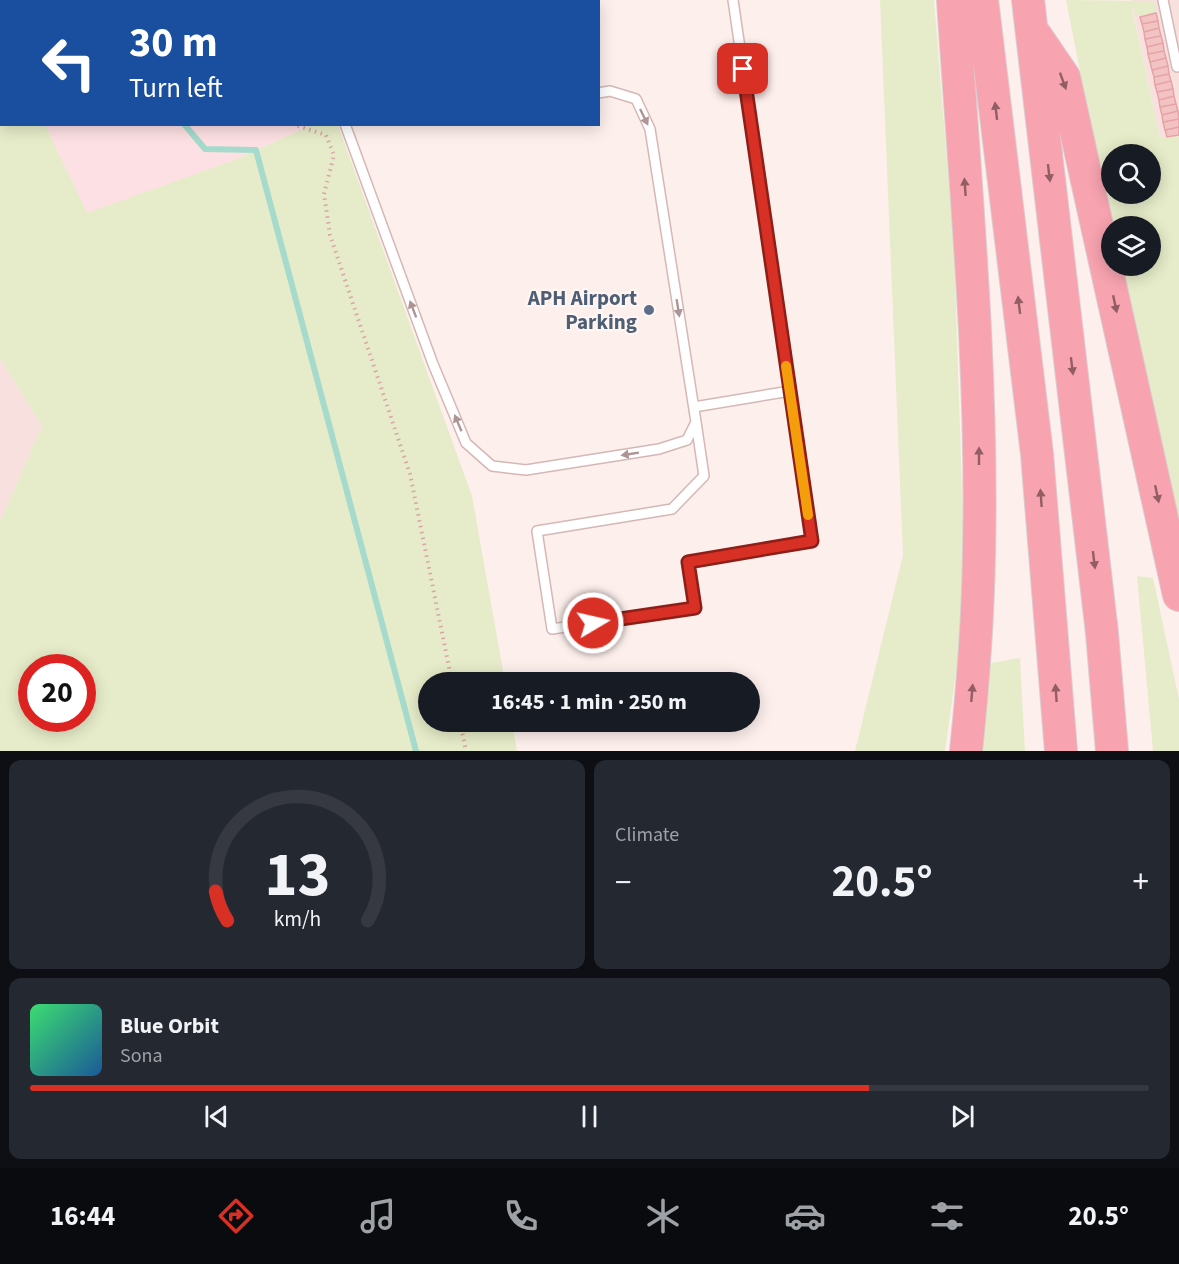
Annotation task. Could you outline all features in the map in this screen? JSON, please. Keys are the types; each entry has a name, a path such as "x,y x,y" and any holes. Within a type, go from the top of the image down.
{"highway":[{"path":"953,0 978,399 979,552 975,664 966,751"},
{"path":"982,0 1037,454 1061,751"},
{"path":"1028,0 1102,633 1112,751"},
{"path":"1033,31 1064,77 1179,595"}],"lane":[{"path":"600,93 610,91 636,99 650,129 704,476 672,509 537,531 552,629 695,608 688,562 812,541 733,0"},
{"path":"1163,0 1178,67"},
{"path":"346,126 433,364 466,443 492,466 526,470 659,449 687,440 696,422"},
{"path":"694,406 790,391"}],"path":[{"path":"298,126 326,135 334,155 324,194 330,235 410,474 450,672"},
{"path":"462,732 466,751"}],"shaded area":[{"path":"1131,0 1179,0 1179,228 1132,6"},
{"path":"45,126 309,126 234,160 86,214"},
{"path":"0,358 42,426 0,522"}],"green space":[{"path":"880,0 934,0 954,248 964,552 958,658 945,751 855,751 903,555"},
{"path":"1066,0 1155,1 1156,13 1140,17 1132,8 1160,138 1179,135 1179,527 1122,276 1161,276 1161,216 1109,216 1106,204 1161,204 1161,144 1101,144 1101,177"},
{"path":"0,126 45,126 87,213 234,160 309,126 338,126 472,496 503,672 418,672 418,732 514,732 517,751 0,751 0,522 42,426 0,358"},
{"path":"1137,576 1153,578 1179,699 1179,751 1153,751"},
{"path":"1020,658 1025,751 982,751 991,663"}],"building":[{"path":"1156,13 1158,21 1142,24 1140,17"},
{"path":"1158,21 1159,28 1144,32 1142,24"},
{"path":"1159,28 1161,36 1145,39 1144,32"},
{"path":"1161,36 1163,43 1147,47 1145,39"},
{"path":"1163,43 1164,51 1148,54 1147,47"},
{"path":"1164,51 1166,58 1150,62 1148,54"},
{"path":"1166,58 1168,66 1152,70 1150,62"},
{"path":"1168,66 1169,74 1154,77 1152,70"},
{"path":"1169,74 1171,81 1155,85 1154,77"},
{"path":"1171,81 1173,89 1157,92 1155,85"},
{"path":"1173,89 1174,96 1159,100 1157,92"},
{"path":"1174,96 1176,104 1160,107 1159,100"},
{"path":"1176,104 1178,111 1162,115 1160,107"},
{"path":"1178,111 1179,119 1163,122 1162,115"},
{"path":"1179,119 1179,127 1165,130 1163,122"},
{"path":"1179,127 1179,135 1167,137 1165,130"}],"waterway":[{"path":"186,126 205,149 256,150 416,751"}],"slow traffic":[{"path":"786,366 808,515"}],"place":[{"name":"APH Airport Parking","path":"649,310"}],"route":[{"path":"593,623 695,608 688,562 812,541 743,69"}]}
